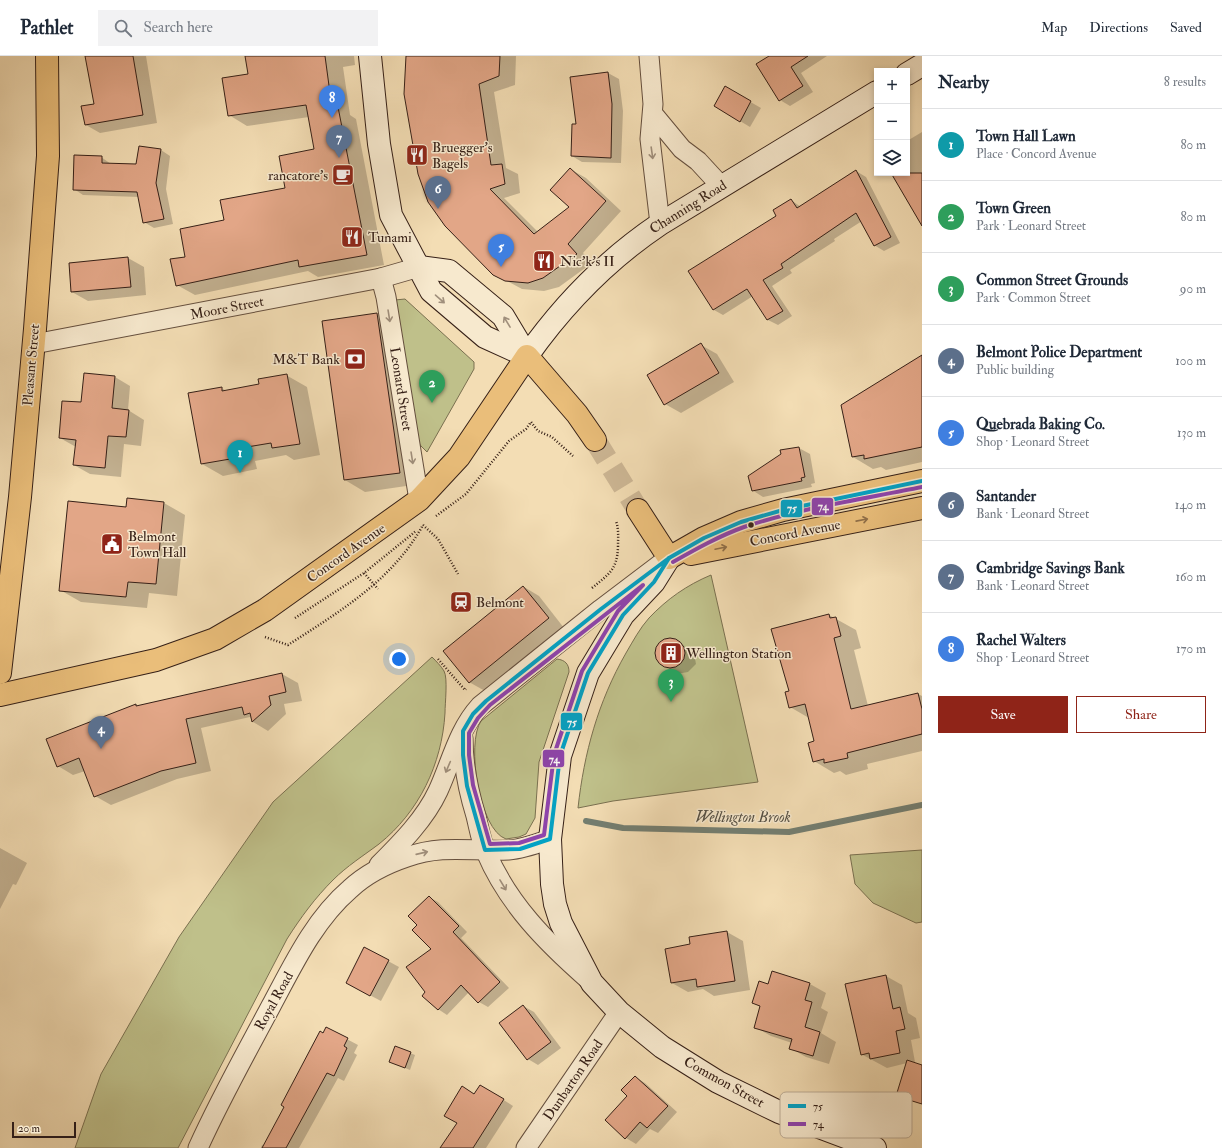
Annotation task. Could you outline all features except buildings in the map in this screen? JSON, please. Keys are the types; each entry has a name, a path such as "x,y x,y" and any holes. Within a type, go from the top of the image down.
{"main road":[{"name":"Pleasant Street","path":"0,673 20,497 34,344 48,156 47,56"},
{"path":"370,56 379,144 391,215 419,267 449,270 503,316 527,356 577,414 595,440"},
{"path":"903,56 904,68"},
{"path":"910,72 922,65"},
{"name":"Channing Road","path":"527,356 545,330 605,266 632,243 660,224 874,94"},
{"name":"Concord Avenue","path":"0,695 156,660 215,639 265,610 420,500 459,457 527,356"},
{"name":"Concord Avenue","path":"669,558 704,538 741,522 783,510 922,481"},
{"name":"Concord Avenue","path":"669,558 922,508"},
{"path":"638,510 669,558"},
{"name":"Common Street","path":"669,558 654,582 623,614 588,673 560,756 550,839 552,884 555,904 569,941 592,983 619,1012 662,1047 718,1082 780,1112"},
{"name":"Common Street","path":"848,1138 875,1148"}],"street":[{"path":"649,56 653,114 650,139 660,224"},
{"path":"653,114 682,149 698,161 722,187"},
{"name":"Moore Street","path":"34,344 381,278 419,267"},
{"name":"Leonard Street","path":"381,278 386,297 420,500"},
{"name":"Common Street","path":"592,983 552,947 522,914 496,874 485,850 467,786 463,755 463,731 472,714 486,701 601,609 669,558"},
{"name":"Royal Road","path":"373,872 416,826 428,809 437,792 463,731"},
{"name":"Royal Road","path":"198,1148 219,1102 302,950 325,915 350,888 373,872 390,863 422,852 462,848 485,850 520,848 550,839"},
{"name":"Dunbarton Road","path":"526,1148 619,1012"}],"path":[{"path":"435,516 466,494 509,441 526,430 531,422 538,431 552,437 573,456"},
{"path":"291,620 364,572 429,521"},
{"path":"588,591 607,576 617,562 619,531 616,521"},
{"path":"271,633 265,638 288,645 331,618 375,585 403,556 423,526"},
{"path":"432,533 438,539 458,574"},
{"path":"364,572 378,589"},
{"path":"438,659 465,690 471,685"}],"green space":[{"path":"405,299 474,362 474,369 427,452 415,438 395,300"},
{"path":"711,575 758,782 613,801 578,808 584,767 594,728 600,709 616,671 626,653 643,626 656,611 686,588"},
{"path":"432,657 445,674 445,713 439,750 426,786 406,817 393,831 379,844 338,875 326,887 314,901 287,939 178,1148 75,1148 101,1074 179,937 273,802"},
{"path":"557,659 566,663 569,672 539,762 535,818 526,834 519,837 506,839 497,832 489,820 482,804 475,766 477,732 481,721"},
{"path":"922,850 922,922 916,923 873,903 855,884 850,855"}],"waterway":[{"name":"Wellington Brook","path":"586,821 623,828 789,832 922,805"}],"tunnel":[{"path":"595,440 638,510"}],"transit line":[{"name":"75","path":"669,558 704,538 741,522 783,510 922,481"},
{"name":"74","path":"673,562 726,534 766,520 832,504 922,487"},
{"name":"75","path":"669,558 654,582 623,615 588,673 560,756 550,839 520,849 485,850 467,786 463,755 463,731 473,714 486,701 601,609 669,558"},
{"name":"74","path":"643,585 618,611 582,671 554,755 544,835 519,843 490,844 473,785 469,755 469,733 478,718 490,705 643,585"}],"place":[{"name":"Rachel Walters","path":"332,118"},
{"name":"Bruegger's Bagels","path":"417,155"},
{"name":"Cambridge Savings Bank","path":"339,158"},
{"name":"rancatore's","path":"343,175"},
{"name":"Santander","path":"438,209"},
{"name":"Tunami","path":"352,237"},
{"name":"Nic'k's II","path":"544,261"},
{"name":"Quebrada Baking Co.","path":"501,267"},
{"name":"M&T Bank","path":"355,359"},
{"name":"Town Green","path":"432,403"},
{"name":"Town Hall Lawn","path":"240,473"},
{"name":"Belmont Town Hall","path":"112,544"},
{"name":"Belmont","path":"461,602"},
{"name":"Wellington Station","path":"671,653"},
{"name":"Common Street Grounds","path":"671,702"},
{"name":"Belmont Police Department","path":"101,749"}]}
